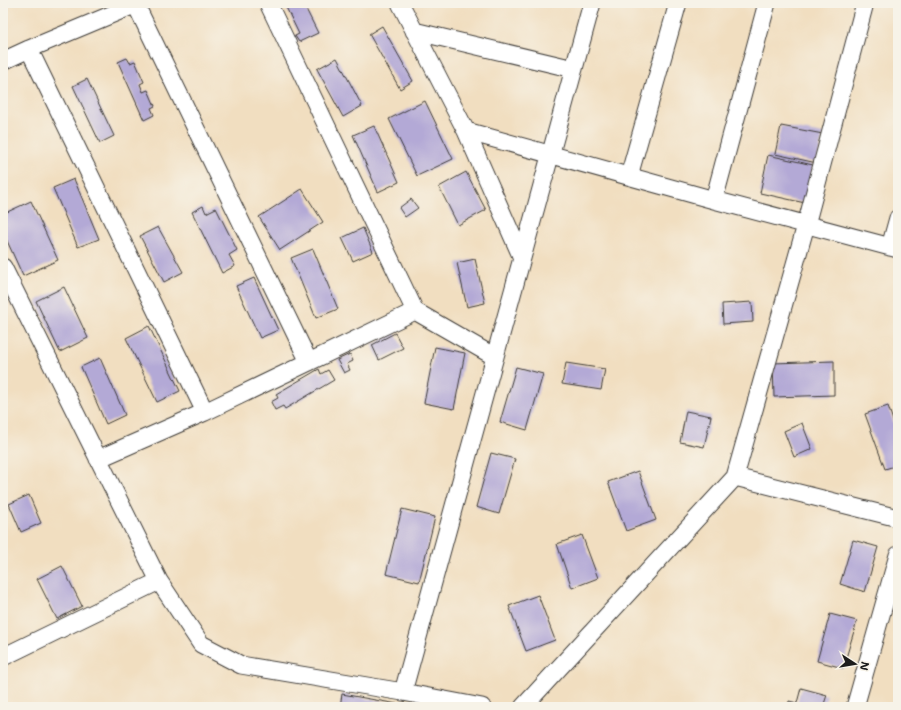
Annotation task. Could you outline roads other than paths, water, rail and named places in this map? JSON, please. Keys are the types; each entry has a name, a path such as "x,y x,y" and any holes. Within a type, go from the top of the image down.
{"street":[{"path":"3,61 137,3 309,362"},
{"path":"268,3 415,312 495,357"},
{"path":"400,3 466,131 522,258"},
{"path":"403,692 592,3"},
{"path":"629,176 678,3"},
{"path":"714,200 768,3"},
{"path":"523,707 735,478 806,225 865,3"},
{"path":"414,31 574,69"},
{"path":"29,49 205,412"},
{"path":"466,131 894,248 898,218"},
{"path":"3,267 159,581 201,644 241,665 403,692 482,707"},
{"path":"98,459 205,412 415,312"},
{"path":"735,478 898,518"},
{"path":"855,707 898,555"},
{"path":"3,657 159,581"}]}
